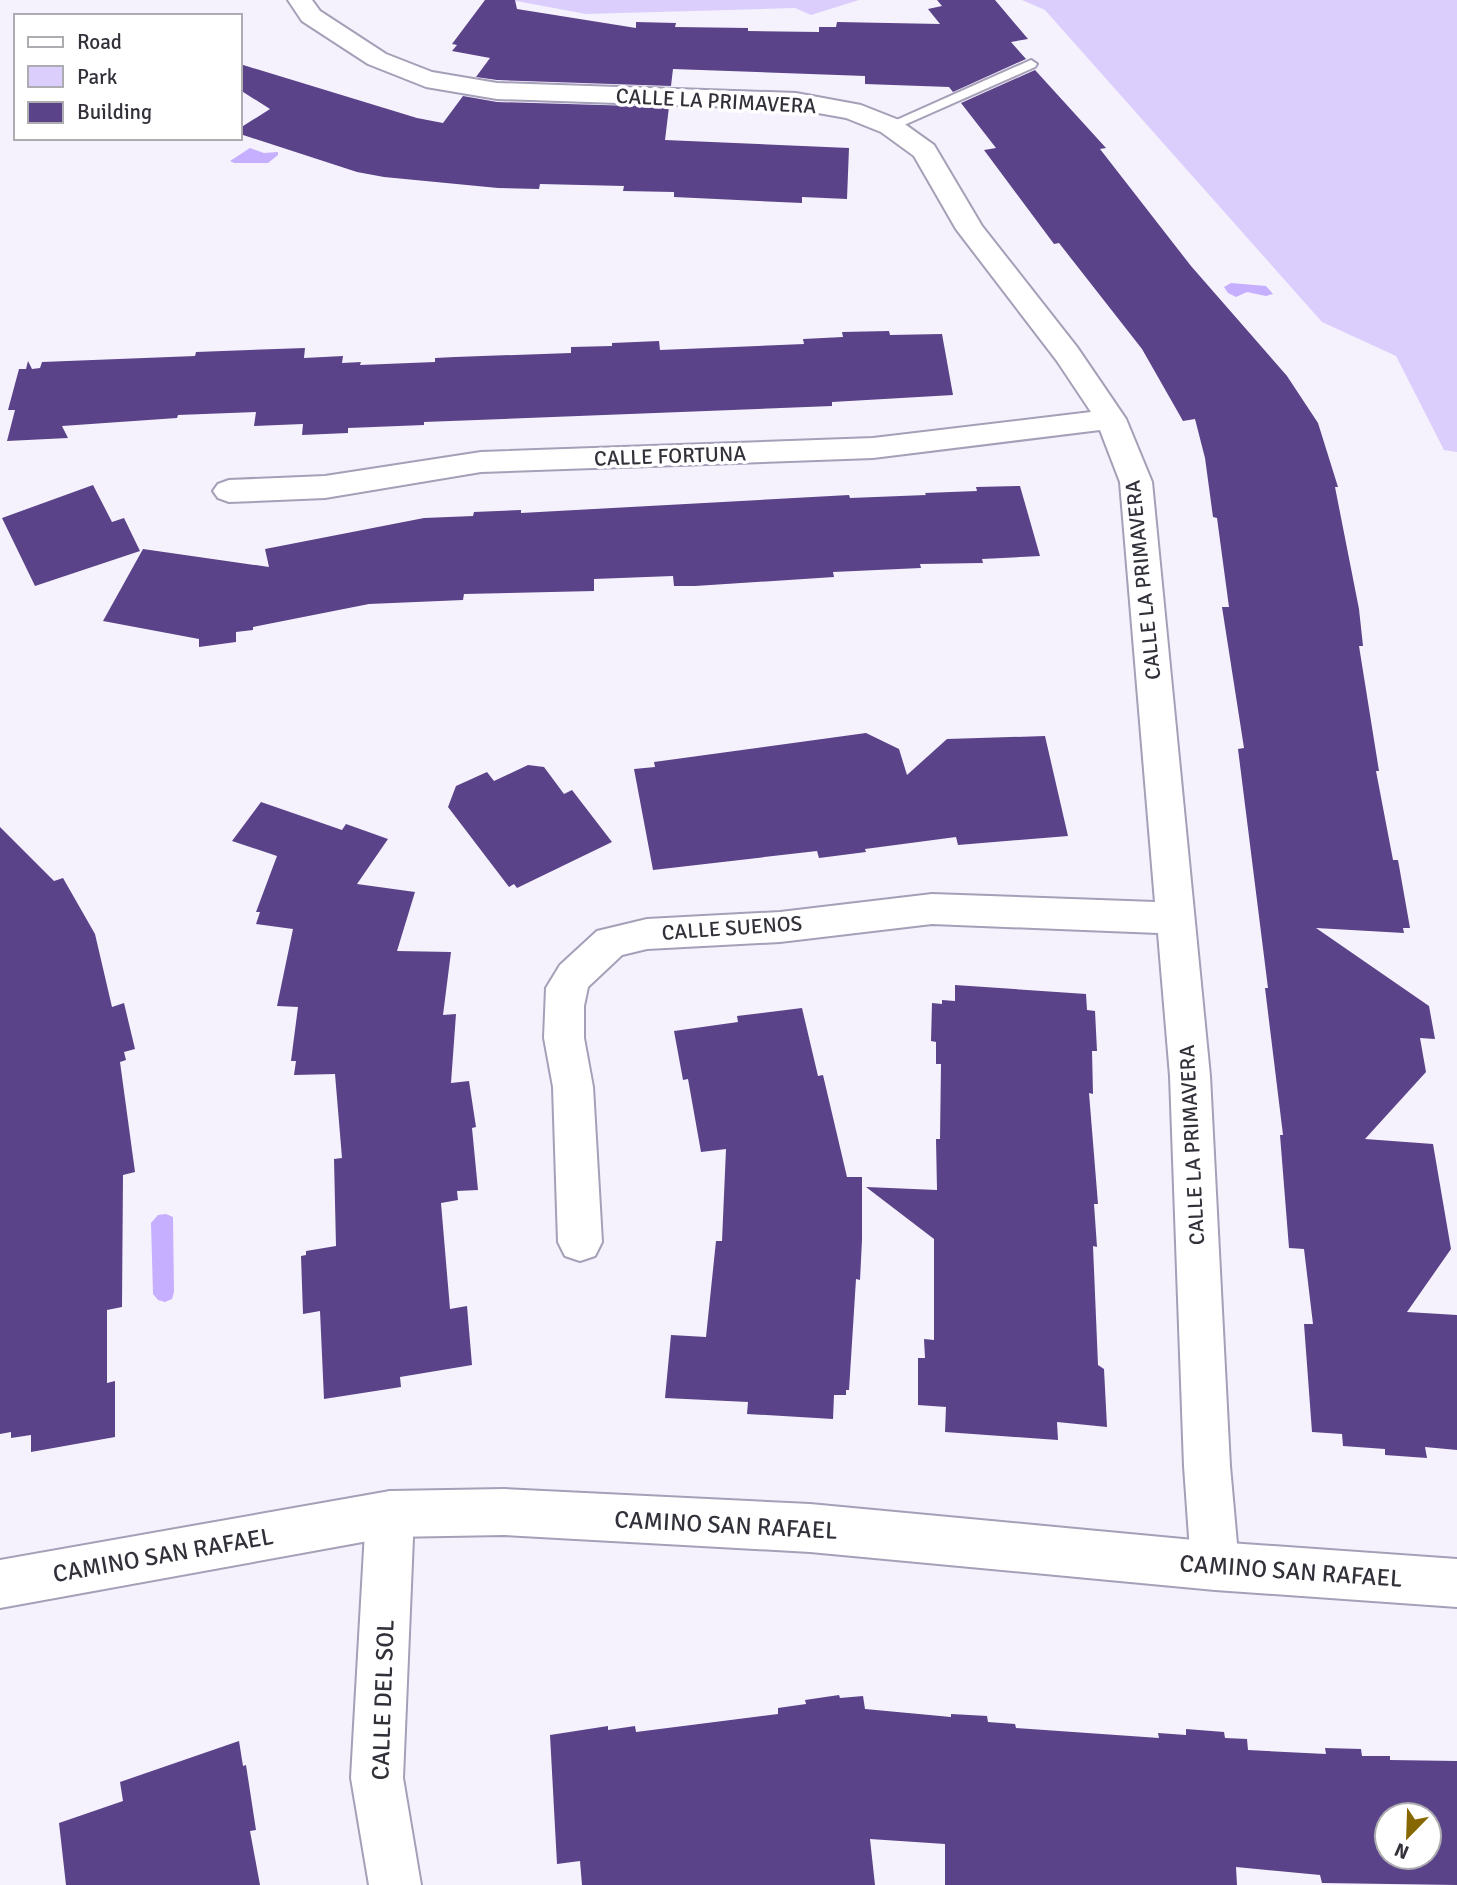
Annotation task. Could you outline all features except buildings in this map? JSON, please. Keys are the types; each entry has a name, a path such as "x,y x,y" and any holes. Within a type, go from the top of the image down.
{"street":[{"name":"CALLE LA PRIMAVERA","path":"300,0 311,16 377,59 426,79 496,91 796,102 852,111 890,126 925,151 970,229 1067,354 1111,419 1136,482 1189,1076 1207,1466 1215,1566"},
{"name":"CALLE FORTUNA","path":"229,491 325,487 481,463 873,448 1111,419"},
{"name":"CALLE SUENOS","path":"580,1242 573,1087 564,1038 564,1006 566,988 574,976 611,942 647,934 780,927 932,909 1174,918"},
{"name":"CAMINO SAN RAFAEL","path":"0,1584 390,1514 504,1512 810,1528 1215,1566 1457,1583"},
{"name":"CALLE DEL SOL","path":"390,1514 377,1779 395,1885"}],"lane":[{"path":"890,126 1031,64"}],"green space":[{"path":"511,0 859,0 811,15 795,8 586,14"},
{"path":"1022,0 1457,0 1457,452 1444,450 1396,356 1322,322 1045,10"}],"shaded area":[{"path":"250,148 264,153 278,152 278,155 268,163 230,161"},
{"path":"1231,283 1266,286 1273,294 1266,296 1247,292 1236,297 1224,287"},
{"path":"158,1215 173,1217 174,1292 172,1299 165,1302 158,1300 153,1294 151,1223"}]}
